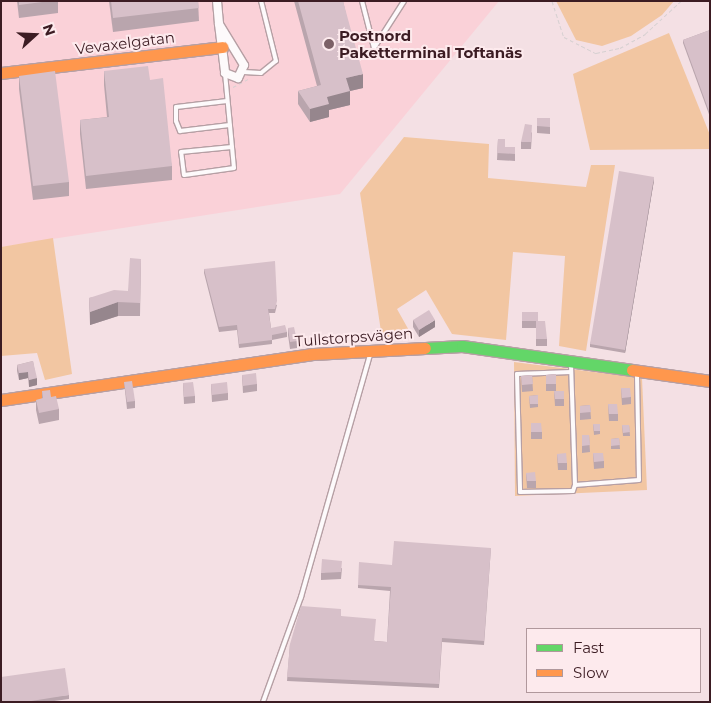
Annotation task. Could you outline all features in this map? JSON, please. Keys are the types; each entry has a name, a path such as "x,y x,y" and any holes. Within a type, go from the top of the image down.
{"street":[{"path":"217,1 219,24 226,73 238,78 244,72 219,24"},
{"name":"Vevaxelgatan","path":"1,73 222,46"},
{"name":"Tullstorpsvägen","path":"1,400 313,354 462,346 570,359 710,381"}],"lane":[{"path":"244,72 261,73 276,62 261,1"},
{"path":"362,1 374,48 404,1"},
{"path":"226,73 234,168 184,175 181,152 232,146"},
{"path":"227,101 176,107 176,121 180,131 230,125"},
{"path":"263,702 301,598 372,350"},
{"path":"570,359 571,372 576,485 573,492 520,492 517,374 571,372"},
{"path":"576,485 639,480 637,369"}],"path":[{"path":"552,1 564,37 596,53 620,48 645,34 681,1"}],"shaded area":[{"path":"1,1 499,1 340,194 1,247"},
{"path":"556,1 674,1 662,15 631,36 602,46 576,40"},
{"path":"669,33 710,135 710,149 590,150 573,74"},
{"path":"404,137 489,144 488,178 586,187 591,165 615,165 586,351 559,346 565,256 513,252 506,340 452,334 426,290 397,309 411,334 382,338 360,193"},
{"path":"53,238 72,374 45,380 37,353 1,356 1,247"},
{"path":"514,362 642,378 647,490 515,496"}],"building":[{"path":"19,1 50,1 19,5"},
{"path":"111,1 198,1 199,8 113,18"},
{"name":"Postnord Paketterminal Toftanäs","path":"298,1 343,1 363,74 346,78 350,91 327,97 329,104 310,109 298,91 321,85"},
{"path":"710,30 710,114 683,40"},
{"path":"148,66 150,80 163,78 172,166 86,176 80,120 109,117 104,71"},
{"path":"55,71 69,182 33,186 19,76"},
{"path":"537,118 550,118 550,127 537,126"},
{"path":"525,124 532,125 531,142 521,142"},
{"path":"498,139 505,139 505,147 515,147 515,154 497,153"},
{"path":"619,171 654,177 625,350 590,344"},
{"path":"130,258 141,259 140,303 118,302 90,312 89,298 114,290 128,291"},
{"path":"275,261 277,301 275,309 268,309 271,328 285,325 287,332 272,335 272,340 239,344 237,325 219,327 204,269"},
{"path":"429,310 435,320 419,330 413,320"},
{"path":"522,312 538,312 538,321 545,321 547,339 536,339 536,321 522,321"},
{"path":"294,327 297,341 290,342 288,328"},
{"path":"33,361 37,378 29,380 28,372 19,373 17,365"},
{"path":"256,373 257,384 243,386 242,375"},
{"path":"556,374 556,384 546,384 546,375"},
{"path":"532,375 533,384 522,385 521,376"},
{"path":"132,381 135,401 127,402 124,382"},
{"path":"193,382 195,396 184,397 183,383"},
{"path":"227,382 228,393 212,395 211,384"},
{"path":"621,388 630,388 631,397 622,398"},
{"path":"50,390 51,397 56,396 59,409 39,413 36,400 43,398 42,391"},
{"path":"554,391 564,391 564,399 555,399"},
{"path":"538,395 538,404 530,404 529,396"},
{"path":"608,404 617,404 618,414 609,414"},
{"path":"590,405 591,412 580,413 580,406"},
{"path":"531,423 541,423 542,432 531,432"},
{"path":"593,424 600,424 600,431 594,431"},
{"path":"622,425 629,425 630,432 623,433"},
{"path":"582,435 589,435 590,445 582,446"},
{"path":"619,438 620,445 611,446 611,439"},
{"path":"566,453 567,463 558,463 557,454"},
{"path":"593,453 603,453 604,461 594,462"},
{"path":"535,472 536,481 527,481 526,473"},
{"path":"394,541 491,548 484,641 442,638 439,684 287,677 290,644 301,606 341,609 341,616 376,619 374,641 387,642 391,587 358,585 359,562 392,565"},
{"path":"322,559 342,561 341,572 321,573"},
{"path":"65,668 69,695 25,702 1,702 1,677"}],"traffic: fast":[{"path":"425,348 462,346 632,370"}],"traffic: slow":[{"path":"1,73 222,47"},
{"path":"1,400 313,354 425,348"},
{"path":"632,370 710,381"}],"place":[{"name":"Postnord Paketterminal Toftanäs","path":"329,44"}]}
